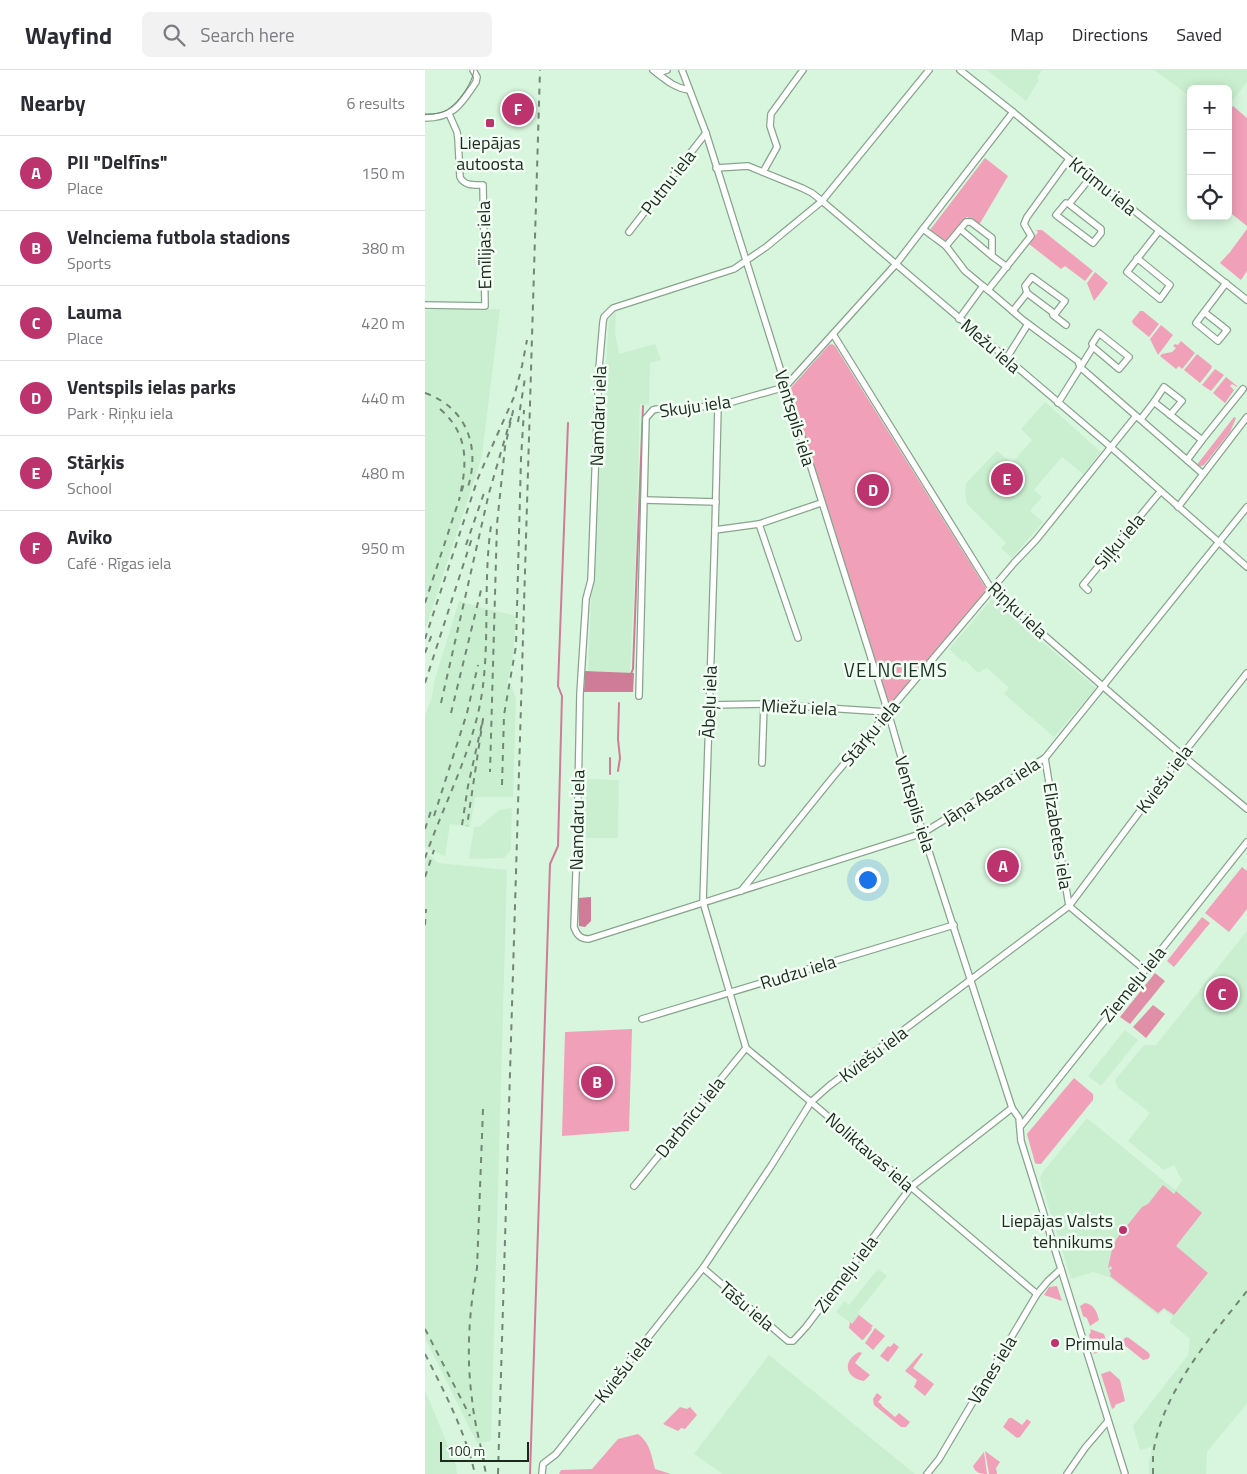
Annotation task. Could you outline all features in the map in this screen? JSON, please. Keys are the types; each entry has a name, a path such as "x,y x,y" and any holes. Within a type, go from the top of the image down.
{"street":[{"path":"425,118 435,118 449,114 476,82 477,78 473,70"},
{"path":"655,72 667,70"},
{"path":"682,70 706,133"},
{"path":"763,172 777,147 770,126 771,114 803,70"},
{"name":"Namdaru iela","path":"577,934 574,927 579,694 586,600 591,580 599,368 604,317 613,308 734,268 799,222 822,201 929,70"},
{"name":"Krūmu iela","path":"960,70 1091,177 1247,300"},
{"path":"655,72 670,84 689,90"},
{"path":"785,386 895,264 1013,112"},
{"name":"Emīlijas iela","path":"425,305 485,306 483,185 471,185 461,180 457,132 449,114"},
{"name":"Ventspils iela","path":"706,133 888,712 923,833 1012,1108 1019,1118 1021,1141 1125,1474"},
{"name":"Putnu iela","path":"629,232 706,133"},
{"path":"959,318 985,288 1007,267 1031,236 1024,224 1027,217 1069,159"},
{"name":"Mežu iela","path":"716,168 749,166 812,193 1111,448 1247,567"},
{"path":"1069,204 1101,229 1101,233 1093,243 1056,215 1065,203 1069,204 1091,177"},
{"path":"946,246 966,222 971,222 992,238 992,256"},
{"path":"923,229 946,246 965,271 1029,324 1078,361 1080,367 1203,474"},
{"path":"960,229 1007,267"},
{"path":"1137,258 1170,285 1160,299 1127,272 1137,258 1159,231"},
{"path":"1055,314 1065,301 1032,277 1025,286 1027,293 1055,314 1053,315 1065,325"},
{"path":"1204,312 1227,330 1218,341 1196,323 1204,312 1226,283"},
{"path":"1013,311 1027,293"},
{"path":"1006,359 1029,324"},
{"path":"1058,403 1093,347 1092,344 1099,333 1129,357 1119,369 1093,347"},
{"name":"Riņķu iela","path":"833,334 992,590 1247,809"},
{"name":"Skuju iela","path":"639,696 645,437 649,413 657,409 717,406 785,386"},
{"path":"1171,415 1182,401 1164,388 1154,402 1202,440"},
{"path":"1187,460 1243,389"},
{"name":"Stārķu iela","path":"741,892 827,784 1036,540 1111,448 1154,402"},
{"name":"Ābeļu iela","path":"717,406 716,502 703,902 729,993"},
{"path":"1178,507 1247,417"},
{"name":"Siļķu iela","path":"1088,590 1083,585 1160,492"},
{"path":"645,500 716,502"},
{"path":"715,530 759,524 821,503"},
{"name":"Jāņa Asara iela","path":"577,934 583,939 589,939 923,833 1045,758 1247,508"},
{"path":"759,524 798,638"},
{"name":"Kviešu iela","path":"542,1474 543,1464 556,1454 703,1268 811,1102 829,1086 1069,906 1182,755 1247,673"},
{"path":"762,763 764,704"},
{"name":"Miežu iela","path":"709,705 764,704 888,712"},
{"name":"Elizabetes iela","path":"1045,758 1069,906 1145,970"},
{"name":"Ziemeļu iela","path":"1020,1128 1247,842"},
{"name":"Rudzu iela","path":"642,1019 953,925"},
{"path":"729,993 746,1048"},
{"name":"Noliktavas iela","path":"746,1048 1037,1294"},
{"name":"Darbnīcu iela","path":"634,1186 746,1048"},
{"name":"Ziemeļu iela","path":"793,1341 806,1328 911,1187 1012,1108"},
{"name":"Tāšu iela","path":"703,1268 788,1341 793,1341"},
{"name":"Vānes iela","path":"927,1474 943,1451 1037,1294 1061,1269"},
{"path":"1067,1474 1108,1421"}],"shaded area":[{"path":"987,70 1042,70 1037,78 1039,80 1026,101"},
{"path":"1154,70 1247,70 1247,82 1232,101 1232,85 1187,85 1187,94"},
{"path":"1233,106 1247,118 1247,226 1232,214"},
{"path":"985,158 1008,176 979,225 967,217 946,241 930,230"},
{"path":"1247,229 1247,271 1241,280 1220,263"},
{"path":"1036,230 1042,230 1093,271 1085,281 1065,266 1061,269 1029,244 1038,232"},
{"path":"1095,272 1108,283 1094,301 1087,283"},
{"path":"500,309 482,456 425,630 425,310"},
{"path":"1140,311 1143,311 1159,324 1149,337 1133,324 1132,321"},
{"path":"616,312 615,333 619,354 655,344 661,360 650,363 649,405 640,404 630,673 588,671 609,319"},
{"path":"1161,325 1173,335 1158,355 1150,339"},
{"path":"1181,341 1195,353 1182,369 1179,366 1176,369 1160,356 1172,352 1176,348 1173,346 1175,344 1178,345"},
{"path":"832,344 987,590 986,594 892,702 889,703 789,390 829,345"},
{"path":"1197,354 1212,366 1200,383 1184,370"},
{"path":"1215,369 1224,375 1211,391 1202,385"},
{"path":"1226,377 1237,387 1232,384 1230,386 1234,390 1225,403 1213,393"},
{"path":"1045,402 1101,452 1083,474 1062,457 1034,490 1042,497 1030,511 1043,522 1012,558 1001,548 1006,543 967,504 966,483 997,451 1012,463 1032,440 1021,429"},
{"path":"1234,417 1236,418 1230,432 1204,465 1196,466"},
{"path":"992,599 1096,688 1054,737 1004,694 1009,688 987,668 978,673 965,660 963,662 949,649"},
{"path":"459,601 516,616 513,657 507,684 511,685 516,698 513,797 475,797 470,827 450,824 445,856 425,848 425,716"},
{"path":"585,671 634,673 633,692 584,692"},
{"path":"587,779 619,780 618,838 584,838"},
{"path":"512,808 511,850 504,858 469,859 474,827 480,826 499,810"},
{"path":"425,854 430,855 438,863 507,870 491,1441 477,1443 425,1338"},
{"path":"1242,867 1247,871 1247,909 1229,932 1205,913"},
{"path":"591,897 591,921 585,927 579,926 578,898"},
{"path":"1202,917 1210,923 1174,967 1167,961"},
{"path":"1247,931 1247,1403 1207,1452 1206,1474 1149,1474 1152,1447 1140,1450 1133,1426 1188,1355 1190,1339 1169,1322 1173,1317 1164,1310 1158,1315 1109,1277 1093,1272 1071,1279 1040,1179 1042,1173 1087,1118 1175,1190 1182,1181 1174,1165 1164,1170 1128,1141 1150,1113 1118,1088 1115,1080 1144,1045 1156,1045"},
{"path":"1155,973 1165,981 1130,1024 1120,1017"},
{"path":"1153,1005 1165,1014 1146,1038 1133,1027"},
{"path":"632,1029 629,1131 562,1136 565,1032"},
{"path":"1125,1030 1138,1040 1101,1086 1088,1076"},
{"path":"1074,1078 1093,1094 1093,1100 1041,1164 1037,1164 1035,1163 1027,1134"},
{"path":"1163,1185 1174,1194 1176,1191 1202,1213 1176,1246 1208,1273 1174,1315 1164,1308 1158,1313 1110,1276 1109,1270 1112,1269 1111,1266 1108,1268 1115,1241 1126,1230 1126,1227 1142,1207 1148,1204"},
{"path":"878,1269 887,1276 858,1312 860,1314 852,1324 836,1312 844,1301 849,1305"},
{"path":"1057,1286 1062,1301 1044,1295 1049,1287"},
{"path":"1085,1303 1093,1307 1099,1320 1090,1326 1087,1318 1083,1316 1080,1306"},
{"path":"859,1315 873,1326 863,1340 849,1328 850,1322 852,1324"},
{"path":"875,1328 885,1336 873,1350 865,1343"},
{"path":"1090,1329 1104,1334 1108,1347 1094,1354 1089,1335"},
{"path":"1126,1337 1149,1353 1148,1359 1143,1360 1123,1344 1123,1340"},
{"path":"894,1343 899,1347 888,1362 880,1356 888,1346 890,1347"},
{"path":"859,1352 862,1353 855,1363 870,1375 864,1381 853,1376 848,1369 850,1360"},
{"path":"921,1353 923,1354 913,1368 934,1384 925,1396 914,1387 917,1380 905,1371"},
{"path":"769,1355 915,1474 723,1474 694,1454"},
{"path":"1110,1371 1120,1380 1125,1401 1115,1405 1112,1409 1101,1374"},
{"path":"425,1390 456,1465 457,1474 425,1474"},
{"path":"877,1393 882,1397 878,1402 882,1406 895,1417 899,1413 910,1422 906,1427 901,1427 874,1405 873,1399"},
{"path":"680,1407 687,1409 690,1407 697,1415 685,1429 681,1428 678,1431 663,1424"},
{"path":"1009,1418 1022,1425 1027,1419 1031,1422 1020,1437 1017,1438 1003,1427"},
{"path":"638,1434 648,1445 655,1469 671,1474 559,1474 561,1470 592,1469 618,1439"},
{"path":"985,1451 1000,1462 996,1468 997,1474 989,1474"},
{"path":"984,1452 987,1474 979,1473 973,1466"}],"waterway":[{"path":"631,674 633,669 643,406"},
{"path":"530,1474 550,864 558,846 562,696 558,686 568,423"},
{"path":"618,771 620,758 618,739 619,703"},
{"path":"610,758 610,774"}],"tram line":[{"path":"425,114 435,114 450,108 468,87 474,70"}],"railway":[{"path":"498,1474 540,70"},
{"path":"425,639 478,478 514,397 527,340"},
{"path":"518,422 525,378"},
{"path":"425,393 440,400 452,409 461,419 467,432 471,445 472,460 467,490"},
{"path":"440,409 457,429 464,451 464,475 459,500 465,480"},
{"path":"502,785 504,715 516,646 524,410"},
{"path":"441,703 489,493 513,411 505,447 497,524 490,772"},
{"path":"466,545 484,493"},
{"path":"425,603 459,500"},
{"path":"425,858 465,756 478,714 484,672 487,568 491,526"},
{"path":"425,683 472,538"},
{"path":"451,713 482,586"},
{"path":"425,653 432,634"},
{"path":"434,816 467,713 478,665"},
{"path":"462,825 468,786 483,719 467,826"},
{"path":"425,829 432,808"},
{"path":"425,877 434,850"},
{"path":"425,925 426,909"},
{"path":"483,1109 477,1268 470,1317 469,1366 473,1407 484,1460"},
{"path":"1153,1474 1153,1455 1158,1432 1177,1388 1203,1347 1247,1291"},
{"path":"425,1329 470,1416"},
{"path":"425,1354 460,1427 475,1474"},
{"path":"482,1454 486,1474"}],"place":[{"name":"Aviko","path":"518,109"},
{"name":"Liepājas autoosta","path":"490,123"},
{"name":"Stārķis","path":"1007,479"},
{"name":"Ventspils ielas parks","path":"873,490"},
{"name":"PII \"Delfīns\"","path":"1003,866"},
{"name":"Lauma","path":"1222,994"},
{"name":"Velnciema futbola stadions","path":"597,1082"},
{"name":"Liepājas Valsts tehnikums","path":"1123,1230"},
{"name":"Primula","path":"1055,1343"}],"district":[{"name":"VELNCIEMS","path":"896,669"}]}
